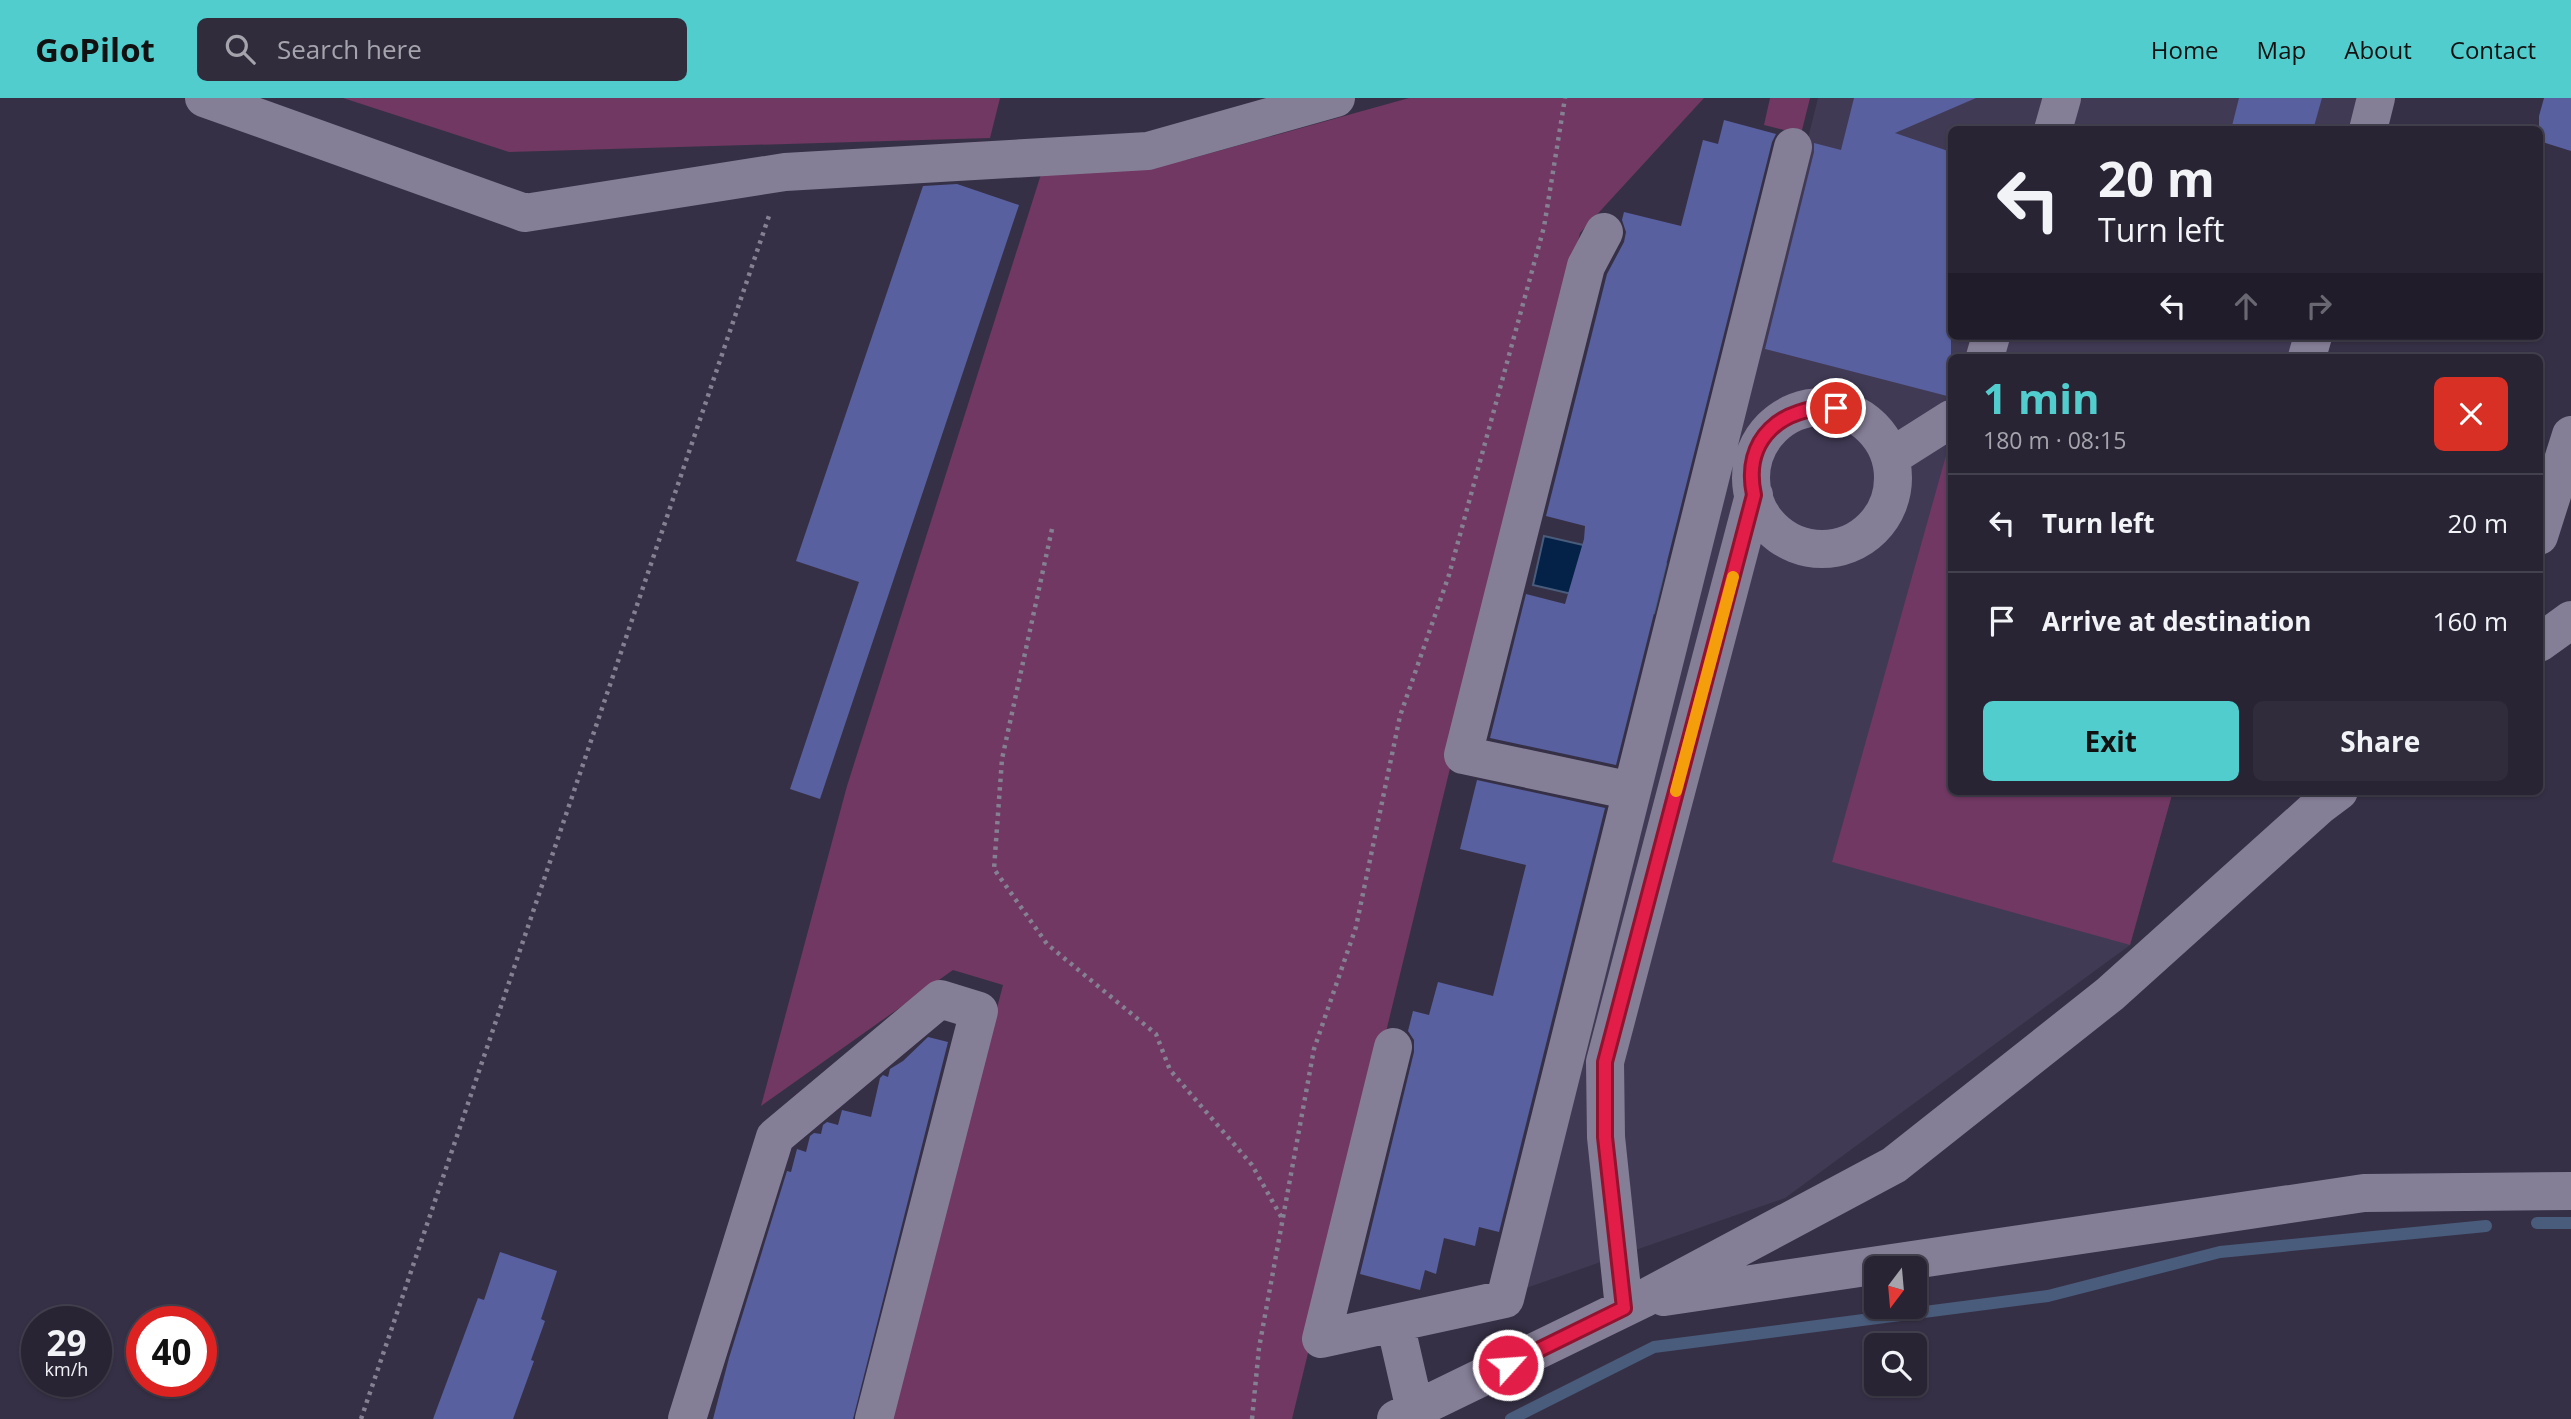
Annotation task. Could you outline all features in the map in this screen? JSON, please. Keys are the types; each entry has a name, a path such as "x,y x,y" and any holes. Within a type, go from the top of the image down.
{"street":[{"path":"204,98 525,213 785,172 1148,151 1336,98"},
{"path":"2054,126 2062,98"},
{"path":"2369,126 2376,98"},
{"path":"1393,1047 1321,1339 1505,1299 1793,147"},
{"path":"1604,232 1586,267 1463,755 1632,791"},
{"path":"1814,407 1836,408 1854,414 1870,425 1883,439 1891,457 1894,476 1892,496 1884,513 1872,529 1857,540 1837,548 1817,549 1797,544 1779,535 1765,520 1754,495 1751,482 1753,460 1761,440 1775,424 1793,412 1814,407"},
{"path":"1891,457 1948,421"},
{"path":"2543,523 2571,435"},
{"path":"1634,1304 1605,1137 1605,1062 1754,495"},
{"path":"2543,640 2571,620"},
{"path":"1395,1322 1405,1415 1634,1304 1894,1165 2110,994 2325,796"},
{"path":"687,1419 775,1137 940,999 979,1011 874,1419"},
{"path":"1634,1304 2364,1194 2571,1191"}],"path":[{"path":"1252,1419 1259,1348 1314,1049 1356,927 1400,716 1449,575 1544,227 1565,98"},
{"path":"361,1419 785,172"},
{"path":"1052,529 1002,759 994,869 1047,944 1156,1034 1170,1070 1252,1165 1283,1221"}],"shaded area":[{"path":"343,98 1000,98 990,138 509,152"},
{"path":"1409,98 1704,98 1580,233 1292,1419 890,1419 1003,985 953,970 761,1106 847,786 1043,168 1186,160"},
{"path":"1770,98 1810,98 1801,134 1764,125"},
{"path":"1818,98 2366,98 2358,126 1948,126 1948,340 2298,340 2295,354 1948,354 1948,795 2172,795 2130,945 1785,1198 1526,1288"},
{"path":"1948,452 1948,795 2172,795 2130,945 1832,862"}],"water":[{"path":"1544,536 1666,564 1654,613 1533,585"}],"building":[{"path":"1854,98 1976,98 1895,133 1948,151 1948,340 1951,340 1951,354 1948,354 1948,396 1765,349 1814,143 1841,150"},
{"path":"2239,98 2322,98 2314,126 2232,126"},
{"path":"2544,98 2571,98 2571,151 2543,142 2543,126 2539,126"},
{"path":"1724,120 1776,134 1616,765 1490,738 1526,594 1565,604 1584,539 1585,526 1546,516 1607,274 1624,242 1624,212 1681,226 1703,140 1718,144"},
{"path":"957,184 1019,205 820,799 790,789 859,582 796,561 923,186"},
{"path":"1477,780 1605,808 1499,1232 1479,1227 1475,1246 1444,1238 1436,1274 1425,1270 1420,1290 1360,1274 1414,1052 1414,1040 1408,1031 1413,1011 1429,1015 1438,982 1493,996 1526,865 1460,849"},
{"path":"928,1037 948,1042 853,1419 713,1419 729,1358 787,1171 791,1172 797,1149 806,1152 810,1136 814,1133 821,1134 823,1125 827,1122 838,1125 842,1110 871,1117 880,1078 883,1075 888,1077 890,1069 903,1061"},
{"path":"500,1252 557,1271 541,1319 545,1321 531,1360 534,1361 513,1419 433,1419 478,1298 484,1300"}],"waterway":[{"path":"2537,1223 2571,1223"},
{"path":"1511,1419 1654,1347 2048,1296 2220,1252 2486,1226"}],"slow traffic":[{"path":"1676,791 1733,577"}],"route":[{"path":"1508,1365 1624,1308 1605,1137 1605,1062 1754,495 1751,482 1753,460 1761,440 1775,424 1793,412 1814,407 1836,408"}]}
